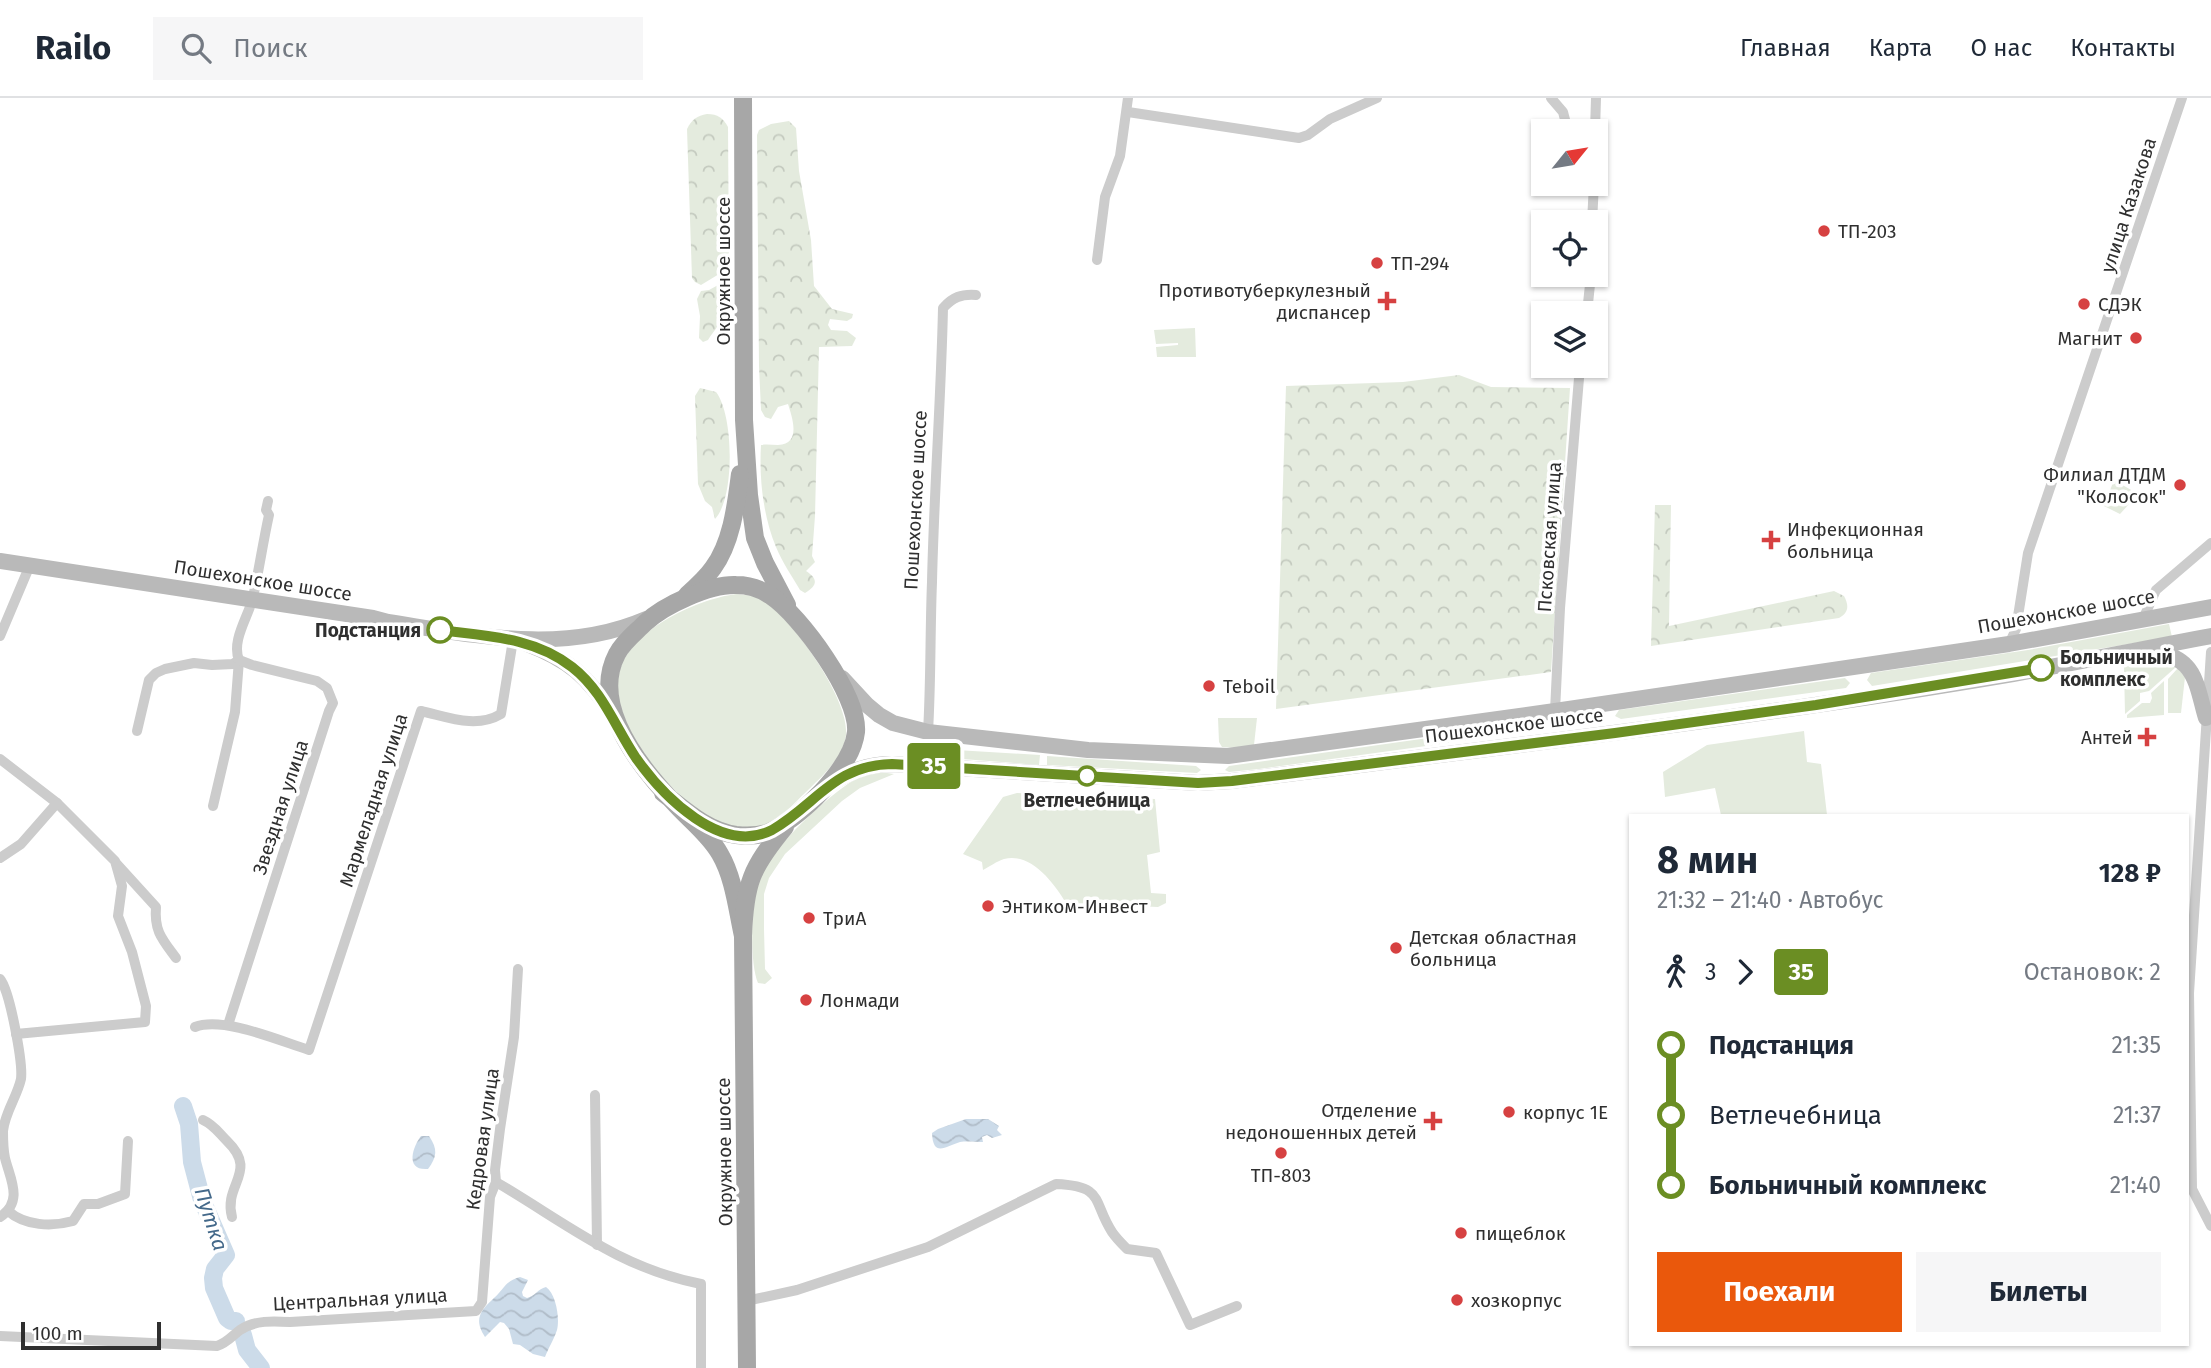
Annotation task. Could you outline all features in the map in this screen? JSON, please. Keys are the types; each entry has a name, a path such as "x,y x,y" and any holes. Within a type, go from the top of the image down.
{"main road":[{"name":"Окружное шоссе","path":"743,98 745,443 755,538 791,613 831,666 848,698 856,729 849,752 822,790 796,814 770,846 750,880 744,901 747,1368"},
{"name":"Окружное шоссе","path":"682,600 713,567 724,547 735,509 745,443"},
{"name":"Пошехонское шоссе","path":"0,561 516,640"},
{"name":"Окружное шоссе","path":"743,936 727,870 719,852 663,793 635,757 618,725 610,690 610,675 613,662 625,642 652,617 682,600 718,587 739,584 756,588 769,594 791,613"},
{"name":"Пошехонское шоссе","path":"831,666 879,715 893,723 928,733 1043,746 1228,756 2009,644 2211,606"},
{"path":"2162,616 2172,619 2178,625 2179,634 2170,644"},
{"path":"516,640 600,635 627,628 652,617"},
{"name":"Пошехонское шоссе","path":"822,790 853,771 892,764 1232,781 1615,733 1857,698 2013,674 2211,636"},
{"path":"516,640 551,653 583,676 618,725"},
{"path":"2152,648 2172,656 2187,667 2206,718"},
{"path":"1854,667 1857,698"},
{"path":"1610,703 1615,733"},
{"path":"1208,756 1210,782"},
{"name":"Окружное шоссе","path":"663,793 709,826 736,835 767,833 796,814"}],"street":[{"path":"1097,260 1105,197 1120,156 1128,98"},
{"path":"1128,111 1299,138 1308,135 1330,119 1377,98"},
{"path":"1551,98 1565,119"},
{"path":"1595,119 1596,98"},
{"name":"улица Казакова","path":"2009,644 2016,629 2028,553 2182,98"},
{"name":"Пошехонское шоссе","path":"928,733 943,309 949,301 961,294 976,295"},
{"name":"Псковская улица","path":"1555,711 1560,608 1578,378"},
{"path":"213,806 235,712 239,660 237,654 241,631 253,600 269,515 266,510 268,501"},
{"path":"2143,620 2156,590 2211,543"},
{"path":"0,636 30,565"},
{"name":"Мармеладная улица","path":"228,1025 309,1050 421,711 470,722 490,720 501,714 516,640"},
{"path":"2211,652 2189,993 2192,1189 2211,1226"},
{"path":"136,731 149,680 156,673 182,665 233,664 239,660"},
{"name":"Звездная улица","path":"228,1025 333,704 327,688 317,681 239,660"},
{"path":"0,758 57,803 156,907 158,934 176,958"},
{"path":"0,858 21,844 57,803"},
{"path":"16,1034 145,1022 146,1006 118,916 121,886 115,861"},
{"name":"Кедровая улица","path":"476,1311 482,1302 492,1190 496,1182 495,1170 514,1034 518,969"},
{"path":"0,979 8,996 21,1076 18,1090 7,1111 4,1128 5,1161 13,1182 13,1196 4,1214 28,1222 60,1224 73,1221 84,1204 98,1204 125,1194 128,1140"},
{"path":"195,1027 206,1023 228,1025"},
{"path":"595,1095 597,1245"},
{"path":"203,1120 215,1126 240,1155 241,1166 229,1205 232,1217"},
{"path":"496,1182 597,1245 654,1272 701,1284 701,1368"},
{"path":"746,1301 797,1290 928,1247 1056,1184 1075,1185 1096,1196 1112,1232 1126,1249 1156,1253 1190,1325 1237,1306"},
{"name":"Центральная улица","path":"0,1336 216,1346 255,1323 476,1311"}],"green space":[{"path":"707,114 720,117 728,127 729,268 701,285 692,278 687,129 695,118"},
{"path":"789,121 796,128 799,171 811,240 814,286 832,309 853,314 847,321 830,319 828,325 831,330 847,331 856,338 852,346 819,347 812,556 815,562 806,571 815,582 805,593 800,590 778,553 765,510 761,470 761,445 785,443 790,440 794,429 788,404 778,407 771,419 765,417 761,410 757,135 759,130 771,124"},
{"path":"726,284 731,290 730,306 721,323 708,340 703,342 699,338 700,316 697,299 701,291"},
{"path":"1195,328 1196,357 1157,357 1156,347 1178,343 1156,344 1154,330"},
{"path":"1459,375 1491,387 1570,388 1551,672 1276,709 1286,386 1403,382"},
{"path":"700,388 716,392 722,403 729,437 726,494 715,519 712,507 705,501 698,484 695,396"},
{"path":"2114,480 2138,494 2120,514 2104,506"},
{"path":"1655,505 1671,505 1669,626 1834,591 1844,596 1846,611 1839,618 1651,646"},
{"path":"736,594 761,599 788,622 829,681 845,720 846,735 836,760 824,775 771,823 751,828 717,823 676,792 634,737 624,717 619,697 618,679 623,662 647,633 682,611 719,597"},
{"path":"2169,624 2172,637 1872,686 1867,680 1871,673 2028,650"},
{"path":"2157,661 2176,667 2149,691 2140,693 2140,701 2125,714 2124,667"},
{"path":"2178,668 2185,677 2181,713 2168,713 2168,679"},
{"path":"1845,678 1850,683 1846,688 1621,719 1615,716 1619,710"},
{"path":"2164,681 2164,715 2127,718 2127,715 2142,703 2150,703 2151,693"},
{"path":"1218,718 1257,718 1254,745 1222,747 1219,742"},
{"path":"1534,723 1535,731 1259,769 1229,772 1225,770 1229,766"},
{"path":"1804,731 1807,762 1821,764 1827,814 1721,814 1715,788 1665,797 1663,772 1707,745"},
{"path":"923,748 1040,755 1039,765 923,756 918,752"},
{"path":"1047,756 1196,766 1201,770 1197,773 1047,765"},
{"path":"880,772 894,774 860,788 842,801 785,854 769,878 764,894 765,969 772,978 765,984 758,983 752,946 753,914 760,876 788,837 830,798 854,780"},
{"path":"1017,793 1155,799 1160,852 1147,855 1151,893 1166,894 1166,903 1158,907 1066,903 1041,871 1023,860 1004,859 983,870 982,862 963,854 1003,797"}],"water":[{"path":"966,1119 988,1119 999,1126 997,1130 1002,1135 992,1138 987,1135 982,1137 983,1142 960,1142 941,1148 935,1146 932,1133"},
{"path":"421,1136 429,1136 435,1149 435,1157 428,1169 421,1169 413,1163 413,1152"},
{"path":"520,1277 528,1280 522,1292 523,1296 530,1297 546,1287 555,1301 558,1325 545,1357 513,1344 509,1329 504,1323 500,1322 485,1337 481,1331 479,1320 485,1307 508,1283"}],"waterway":[{"name":"Путка","path":"183,1106 189,1124 192,1162 202,1200 226,1255 215,1269 214,1288 227,1318 236,1321"},
{"name":"Путка","path":"243,1335 247,1350 261,1368"}],"bus line":[{"name":"35","path":"440,630 519,640 563,660 591,685 618,725 635,757 663,793 709,826 743,836 767,833 848,773 876,765 1198,783 1232,781 1816,705 2041,668"}],"place":[{"name":"ТП-203","path":"1824,231"},
{"name":"ТП-294","path":"1377,263"},
{"name":"Противотуберкулезный диспансер","path":"1387,301"},
{"name":"СДЭК","path":"2084,304"},
{"name":"Магнит","path":"2136,338"},
{"name":"Филиал ДТДМ \"Колосок\"","path":"2180,485"},
{"name":"Инфекционная больница","path":"1771,540"},
{"name":"Подстанция","path":"440,630"},
{"name":"Больничный комплекс","path":"2041,668"},
{"name":"Teboil","path":"1209,686"},
{"name":"Антей","path":"2147,737"},
{"name":"Ветлечебница","path":"1087,776"},
{"name":"Энтиком-Инвест","path":"988,906"},
{"name":"ТриА","path":"809,918"},
{"name":"Детская областная больница","path":"1396,948"},
{"name":"Лонмади","path":"806,1000"},
{"name":"корпус 1Е","path":"1509,1112"},
{"name":"Отделение недоношенных детей","path":"1433,1121"},
{"name":"ТП-803","path":"1281,1153"},
{"name":"пищеблок","path":"1461,1233"},
{"name":"хозкорпус","path":"1457,1300"}]}
